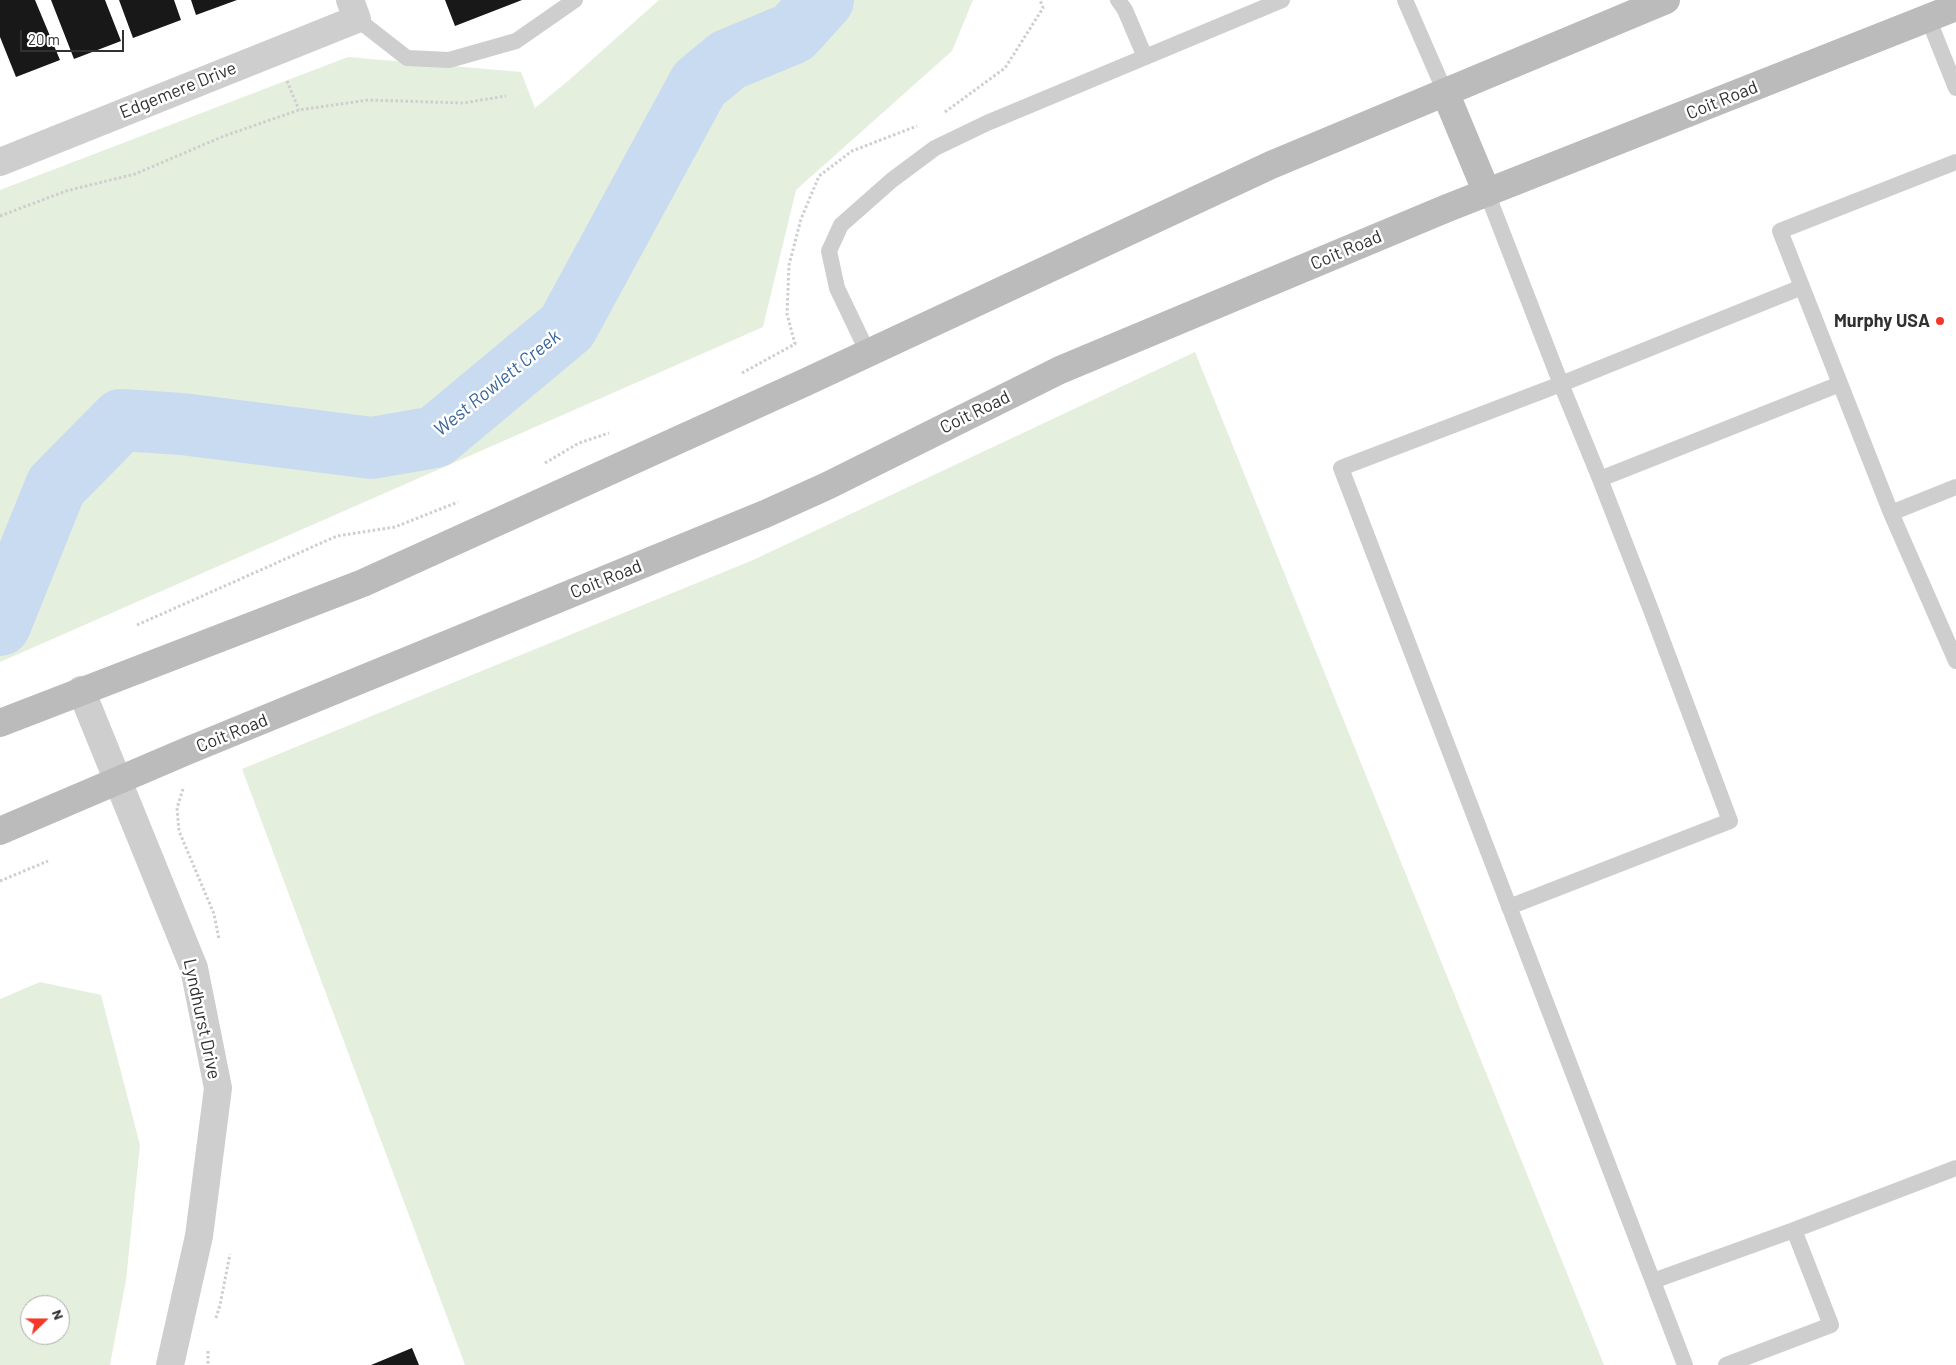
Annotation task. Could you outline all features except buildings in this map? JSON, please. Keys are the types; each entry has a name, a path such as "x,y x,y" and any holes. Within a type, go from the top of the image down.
{"main road":[{"path":"0,723 81,690 153,665 363,583 868,353 1272,165 1666,0"},
{"name":"Coit Road","path":"11,826 765,514 1060,370 1487,193 1956,7"},
{"path":"1445,92 1487,193"}],"street":[{"name":"Edgemere Drive","path":"0,162 353,10"},
{"name":"Lyndhurst Drive","path":"81,690 194,968 218,1088 199,1236 170,1365"}],"lane":[{"path":"353,10 407,58 449,60 516,41 575,0"},
{"path":"868,353 837,288 829,251 841,225 892,180 935,148 987,123 1145,57 1249,6 1282,0"},
{"path":"1405,0 1445,92"},
{"path":"1122,3 1145,57"},
{"path":"1928,18 1956,88"},
{"path":"1956,162 1780,231 1891,513 1956,662"},
{"path":"1487,193 1651,610 1730,821 1509,907"},
{"path":"1685,1365 1341,468 1561,384 1802,287"},
{"path":"1600,479 1840,384"},
{"path":"1891,513 1956,487"},
{"path":"1653,1281 1956,1168"},
{"path":"1726,1365 1831,1325 1794,1230"}],"path":[{"path":"941,114 1005,68 1043,8 1040,0"},
{"path":"0,216 66,191 135,174 224,136 299,110 368,100 462,103 506,96"},
{"path":"734,378 795,344 787,314 789,265 801,219 819,176 852,151 924,124"},
{"path":"541,465 579,443 615,432"},
{"path":"137,625 337,536 395,527 465,499"},
{"path":"0,881 48,861"}],"green space":[{"path":"659,0 973,0 952,51 796,190 763,327 0,662 0,190 348,57 521,72 535,108"},
{"path":"1195,352 1604,1365 465,1365 242,769 753,560"},
{"path":"40,982 101,995 140,1145 126,1280 110,1365 0,1365 0,999"}],"waterway":[{"name":"West Rowlett Creek","path":"0,625 56,486 121,420 182,424 372,448 435,437 567,327 699,84 728,60 793,33 823,0"}],"place":[{"name":"Murphy USA","path":"1940,321"}]}
